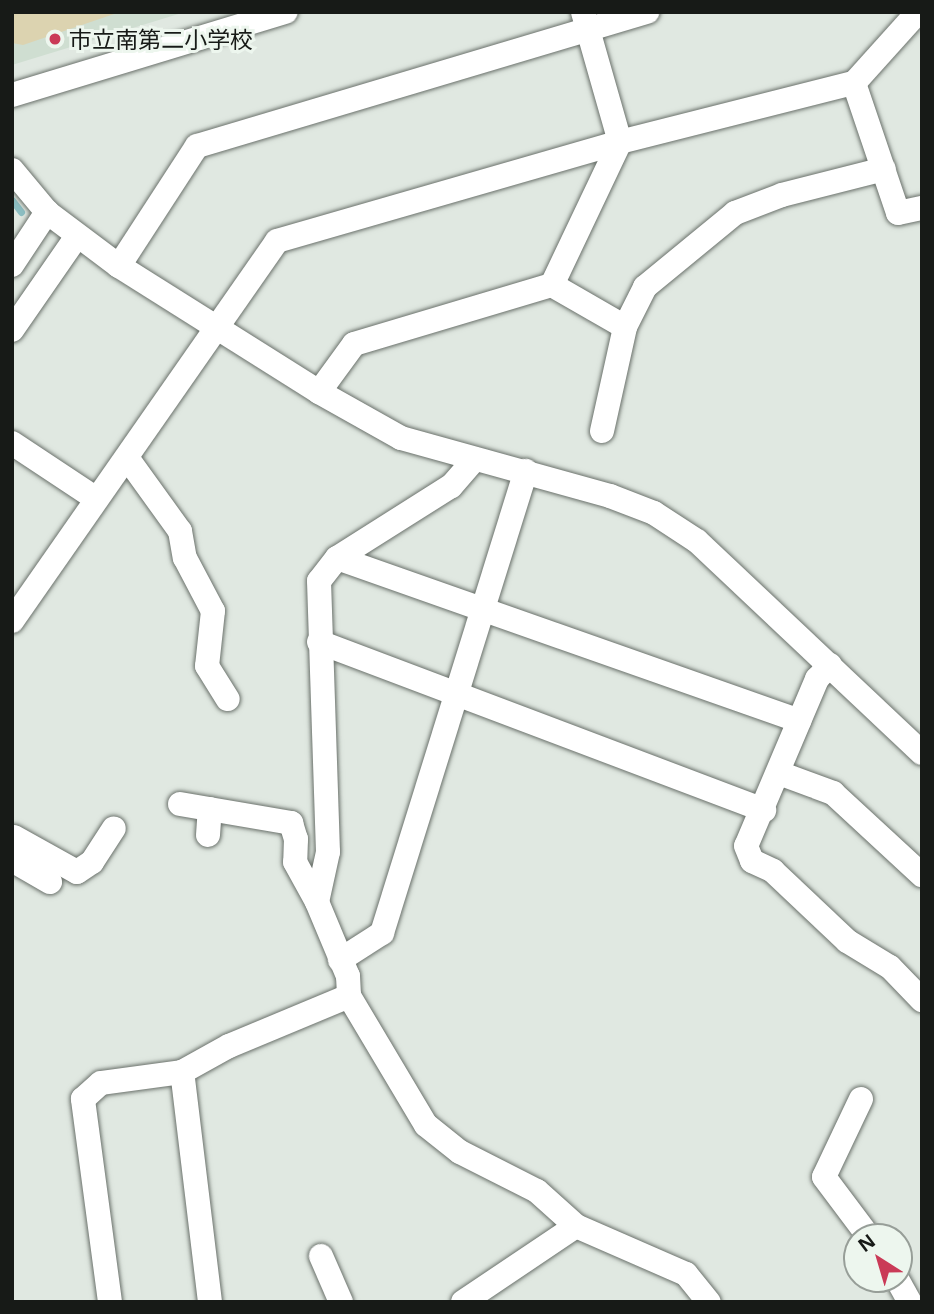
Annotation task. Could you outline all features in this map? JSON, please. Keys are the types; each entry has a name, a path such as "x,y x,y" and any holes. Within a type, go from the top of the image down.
{"street":[{"path":"12,95 286,12"},
{"path":"119,266 197,146 585,21 647,12"},
{"path":"12,621 95,498 128,459 277,241 620,142 854,83 918,12"},
{"path":"552,285 620,142 585,21"},
{"path":"854,83 898,213 922,208"},
{"path":"602,431 625,327 645,287 736,214 782,195 884,169"},
{"path":"12,170 47,212 119,266 220,327 319,392 401,438 474,460 526,471 610,496 654,513 697,541 922,753"},
{"path":"12,265 47,212"},
{"path":"12,330 77,236"},
{"path":"319,392 354,344 552,285 625,327"},
{"path":"12,443 95,498"},
{"path":"128,459 180,531 185,558 213,611 207,666 228,699"},
{"path":"317,902 328,852 319,581 337,558 451,486 474,460"},
{"path":"340,960 382,933 526,471"},
{"path":"337,558 799,721"},
{"path":"319,642 764,810"},
{"path":"830,665 817,679 764,810 746,846 752,861 773,871 846,941 890,967 922,1000"},
{"path":"779,773 833,793 922,875"},
{"path":"180,804 291,823 296,839 295,862 317,902 348,976 349,996 426,1125 460,1152 537,1191 576,1226 686,1274 709,1302"},
{"path":"208,835 210,809"},
{"path":"12,841 14,837 77,872 92,862 114,828"},
{"path":"12,860 50,882"},
{"path":"110,1302 83,1099 101,1083 183,1072 229,1046 349,996"},
{"path":"183,1072 210,1302"},
{"path":"858,1223 824,1177 861,1099"},
{"path":"463,1302 576,1226"},
{"path":"321,1256 337,1300"}],"shaded area":[{"name":"市立南第二小学校","path":"12,12 185,12 12,65"},
{"path":"12,12 120,12 23,45 12,43"}],"waterway":[{"path":"12,200 21,212"}],"place":[{"name":"市立南第二小学校","path":"55,39"}]}
